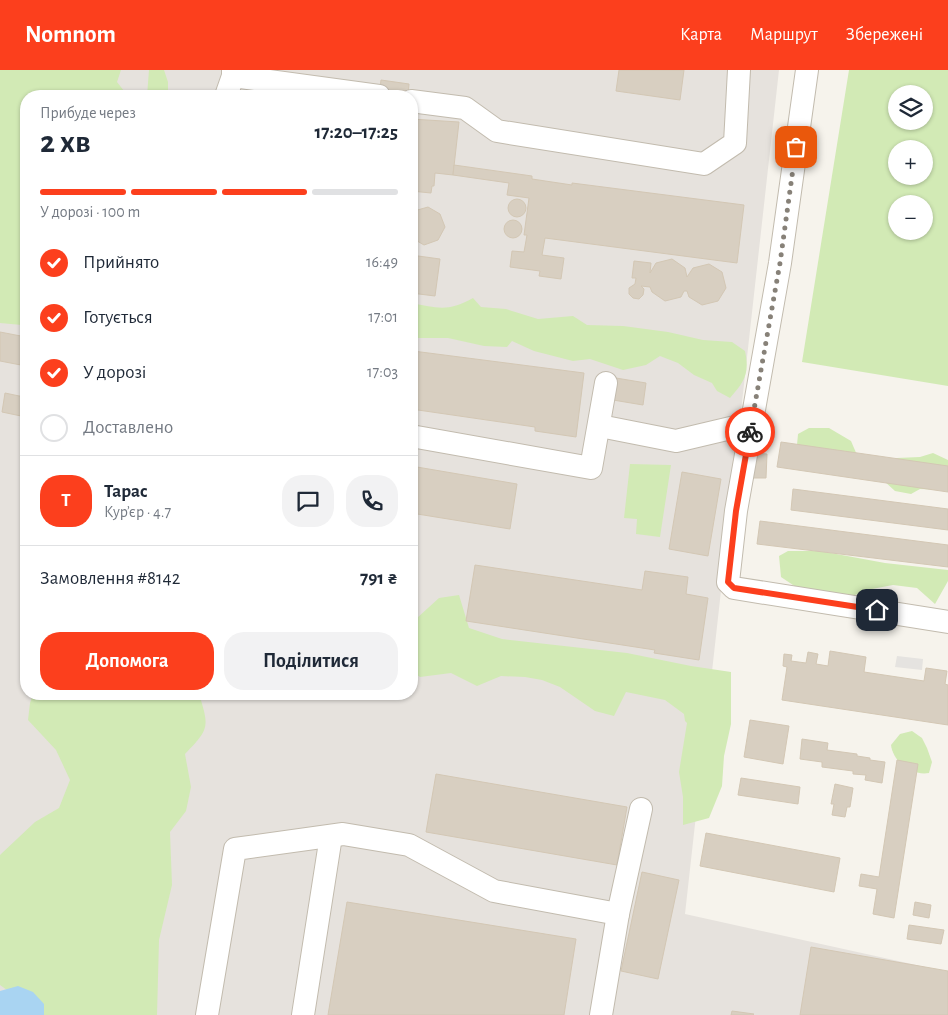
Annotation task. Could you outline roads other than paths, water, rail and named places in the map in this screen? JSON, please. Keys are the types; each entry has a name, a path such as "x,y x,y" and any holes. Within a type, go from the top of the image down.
{"street":[{"path":"418,101 465,108 497,131 704,164 735,143 739,70"},
{"path":"807,70 780,263 736,511 728,582 734,588 948,622"},
{"path":"231,81 320,90"},
{"path":"418,437 591,468 600,426 606,383"},
{"path":"600,426 676,441 752,423"},
{"path":"601,1015 618,914 641,810"},
{"path":"207,1015 235,849 343,834 409,845 494,891 618,914"},
{"path":"303,1015 331,836"}],"water":[{"path":"18,986 33,992 44,1004 44,1015 0,1015 0,991"}]}
